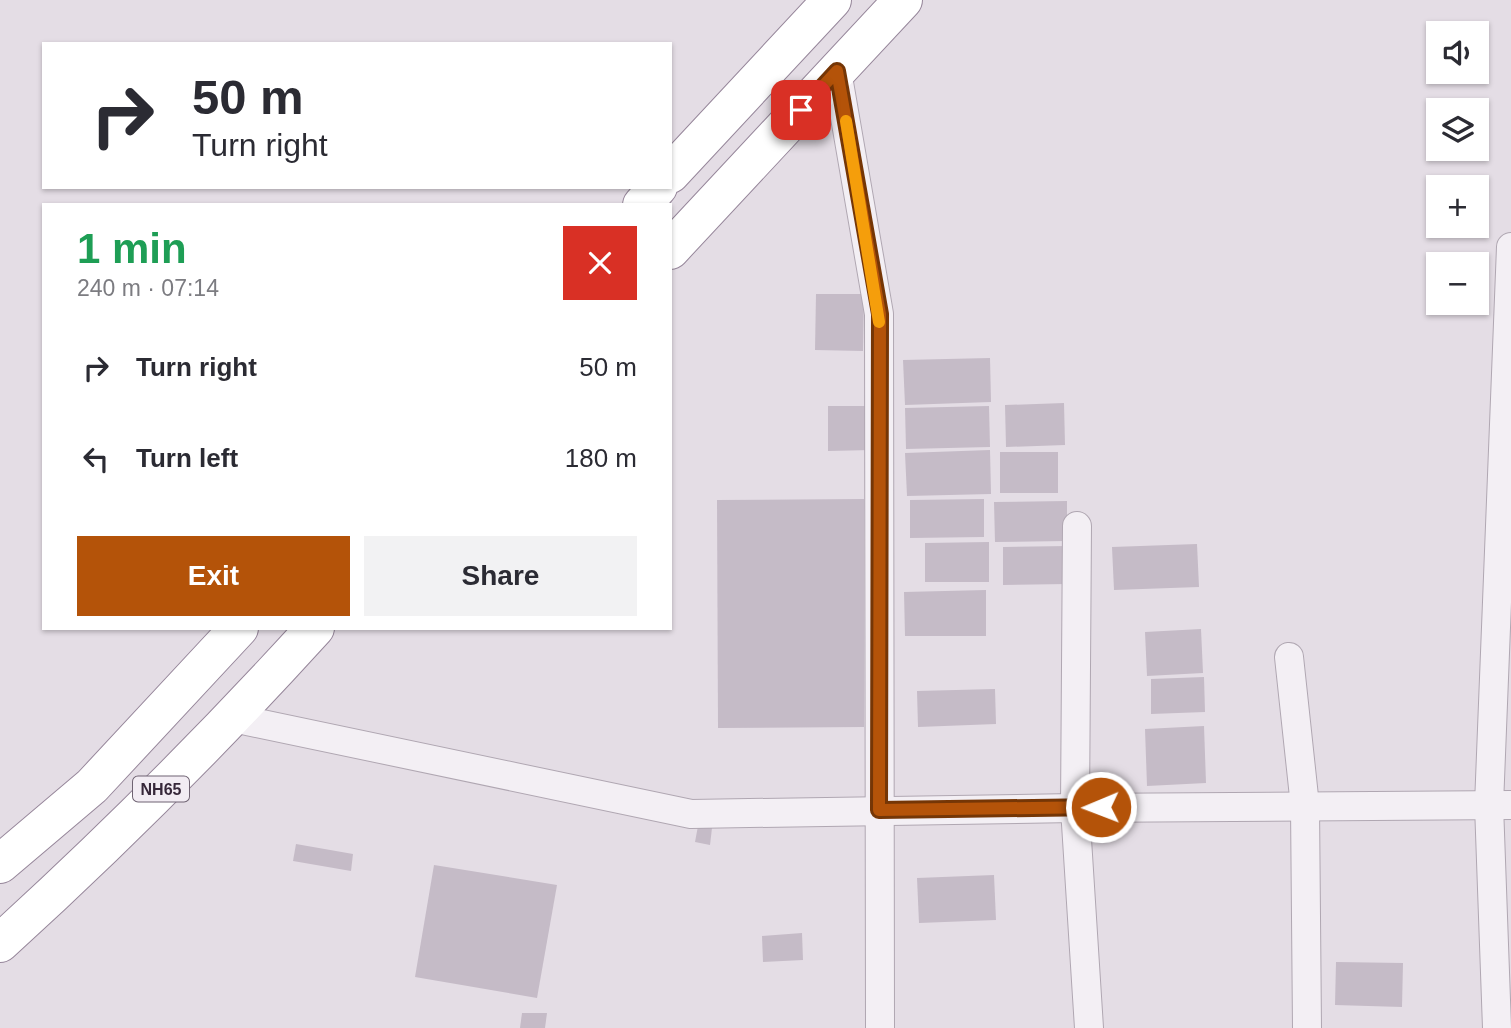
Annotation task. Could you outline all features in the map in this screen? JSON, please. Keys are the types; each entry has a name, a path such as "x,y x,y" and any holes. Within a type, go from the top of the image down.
{"highway":[{"path":"672,172 832,0"},
{"path":"672,248 903,0"},
{"path":"644,203 656,189"},
{"name":"NH65","path":"0,864 92,786 237,630"},
{"name":"NH65","path":"0,943 64,885 233,718 313,630"}],"street":[{"path":"837,71 880,314 880,1028"},
{"path":"1497,1028 1511,247"},
{"path":"1077,526 1075,808 1089,1028"},
{"path":"1289,657 1305,806 1307,1028"},
{"path":"233,718 691,814 1500,805"}],"building":[{"path":"816,294 864,294 863,351 815,350"},
{"path":"990,358 991,402 905,405 903,360"},
{"path":"1064,403 1065,445 1006,447 1005,405"},
{"path":"828,406 872,406 872,450 828,451"},
{"path":"989,406 990,447 906,449 905,408"},
{"path":"990,450 991,494 907,496 905,453"},
{"path":"1000,452 1058,452 1058,493 1000,493"},
{"path":"864,499 864,727 718,728 717,500"},
{"path":"984,499 984,537 910,538 910,500"},
{"path":"1067,501 1067,541 995,542 994,502"},
{"path":"989,542 989,582 925,582 925,543"},
{"path":"1197,544 1199,587 1114,590 1112,547"},
{"path":"1068,546 1068,584 1003,585 1003,547"},
{"path":"986,590 986,636 905,636 904,592"},
{"path":"1201,629 1203,673 1147,676 1145,632"},
{"path":"1204,677 1205,712 1151,714 1151,679"},
{"path":"995,689 996,724 918,727 917,691"},
{"path":"1204,726 1206,783 1147,786 1145,729"},
{"path":"698,826 712,828 710,845 695,842"},
{"path":"296,844 353,854 351,871 293,861"},
{"path":"434,865 557,885 537,998 415,977"},
{"path":"994,875 996,920 919,923 917,878"},
{"path":"802,933 803,960 763,962 762,936"},
{"path":"1336,962 1403,963 1402,1007 1335,1005"},
{"path":"522,1013 547,1013 545,1028 520,1028"}],"slow traffic":[{"path":"846,121 880,314 879,322"}],"route":[{"path":"801,110 837,71 880,314 879,810 1101,807"}]}
